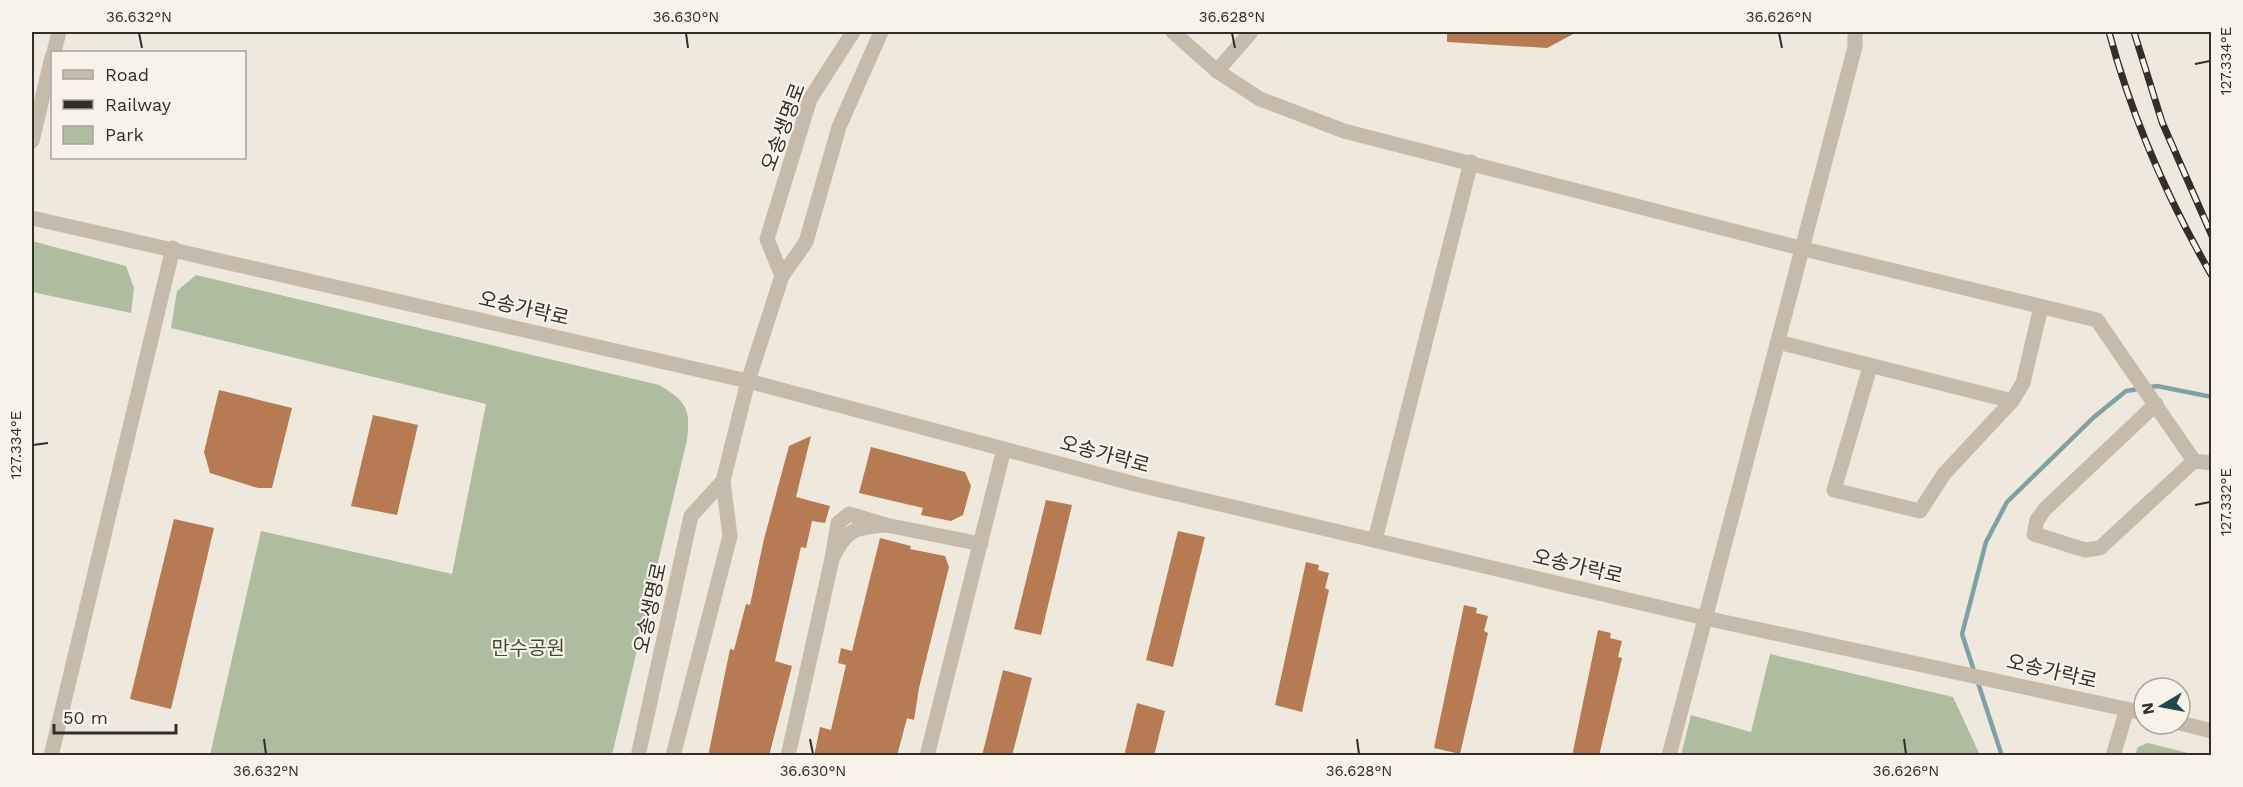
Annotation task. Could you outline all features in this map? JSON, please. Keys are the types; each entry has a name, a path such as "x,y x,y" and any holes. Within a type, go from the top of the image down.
{"street":[{"path":"54,51 59,32"},
{"name":"오송생명로","path":"782,276 767,239 810,99 853,32"},
{"name":"오송생명로","path":"673,756 730,536 723,481 748,381 782,276 806,242 839,127 882,32"},
{"path":"1173,32 1217,71 1260,99 1344,131 1800,248 2097,320 2194,460 2211,463"},
{"path":"1217,71 1251,32"},
{"path":"1669,756 1855,39 1865,32"},
{"path":"32,141 51,61"},
{"path":"1375,540 1471,162"},
{"name":"오송가락로","path":"32,218 173,248 748,381 1134,484 1705,618 2132,710"},
{"path":"51,756 173,248"},
{"path":"1870,367 1834,490 1920,511 1944,474 2012,401 2023,383 2041,307"},
{"path":"1778,342 2012,401"},
{"path":"2153,401 2045,509 2037,520 2034,534 2085,550 2100,548 2194,460"},
{"path":"927,756 1004,449"},
{"name":"오송생명로","path":"638,756 691,516 723,481"},
{"path":"788,756 838,523 845,515 854,515 886,525 981,544"},
{"path":"2113,756 2127,709"},
{"path":"2192,726 2211,731"}],"green space":[{"path":"32,241 126,266 134,288 131,313 32,292"},
{"name":"만수공원","path":"196,275 659,385 681,401 687,413 687,440 612,755 210,755 261,531 452,574 486,404 171,328 177,291"},
{"path":"1770,654 1953,697 1980,755 1681,755 1691,715 1751,732"},
{"path":"2148,743 2196,755 2135,755 2138,747"}],"building":[{"path":"1447,32 1577,32 1547,48 1447,42"},
{"path":"219,390 292,408 272,488 258,488 210,473 204,452"},
{"path":"373,415 418,425 397,515 351,506"},
{"path":"811,436 796,497 830,506 825,523 812,521 806,548 801,547 775,661 792,666 769,756 708,756 730,649 734,650 746,604 750,605 764,539 789,446"},
{"path":"871,447 965,472 971,486 963,515 951,521 921,515 923,508 859,493"},
{"path":"1046,500 1072,505 1041,635 1014,629"},
{"path":"174,519 214,528 171,709 130,699"},
{"path":"1178,531 1205,537 1173,667 1146,660"},
{"path":"880,538 911,546 910,549 945,556 949,567 919,688 914,720 907,718 897,756 814,756 820,727 831,730 846,665 838,663 841,648 852,651"},
{"path":"1306,562 1319,565 1318,570 1329,573 1325,588 1329,590 1302,712 1275,705"},
{"path":"1464,605 1477,608 1476,613 1488,616 1484,631 1488,633 1460,754 1434,748"},
{"path":"1598,630 1611,633 1610,638 1622,641 1618,657 1622,658 1599,756 1572,756"},
{"path":"1003,670 1032,678 1012,756 982,756"},
{"path":"1137,703 1165,711 1154,756 1124,756"}],"waterway":[{"path":"2002,756 1962,634 1986,542 2007,502 2094,417 2126,391 2157,386 2212,397"}],"railway":[{"path":"2109,32 2128,95 2152,157 2180,217 2212,276"},
{"path":"2134,32 2162,122 2212,236"}]}
